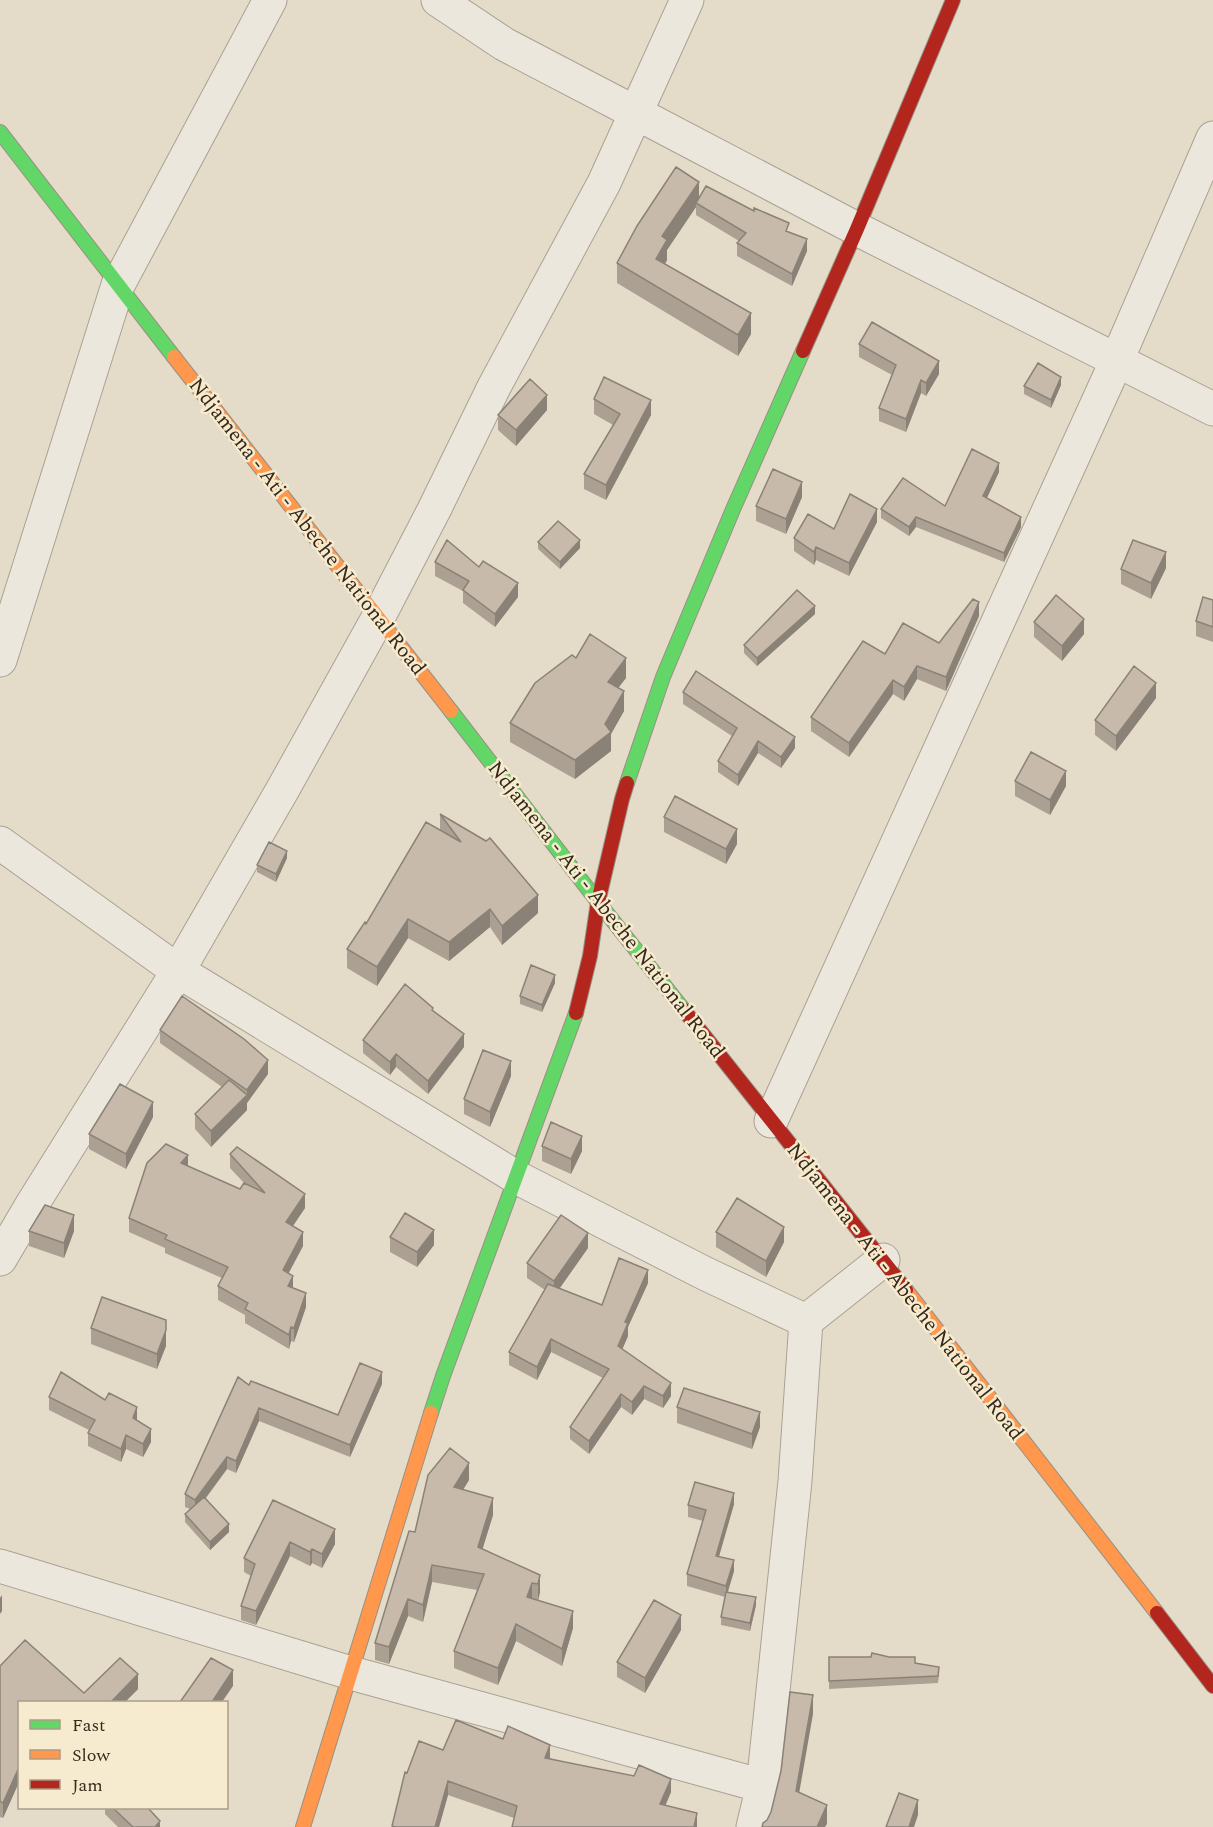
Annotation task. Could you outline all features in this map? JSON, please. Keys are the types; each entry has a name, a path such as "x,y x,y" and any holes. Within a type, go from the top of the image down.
{"main road":[{"path":"303,1827 443,1376 575,1018 590,956 598,902 622,799 663,677 734,507 857,229 953,0"},
{"name":"Ndjamena - Ati - Abeche National Road","path":"0,132 598,902 883,1260 1213,1686"}],"street":[{"path":"0,660 118,285 270,0"},
{"path":"438,0 504,44 857,229 1213,409"},
{"path":"0,1260 178,971 378,618 494,387 604,183 687,0"},
{"path":"771,1121 1117,360 1213,138"},
{"path":"0,843 178,971 516,1177 706,1274 806,1321"},
{"path":"753,1827 763,1786 795,1481 806,1321 883,1260"},
{"path":"0,1566 351,1672 763,1786"}],"building":[{"path":"676,167 699,182 662,236 667,240 656,259 751,313 738,335 617,263 637,226"},
{"path":"706,186 754,211 754,208 789,223 786,231 807,239 792,274 737,243 746,233 696,203"},
{"path":"872,322 939,361 926,383 921,380 906,419 879,408 896,365 859,344"},
{"path":"1038,363 1061,377 1051,400 1024,386"},
{"path":"604,377 651,400 606,485 584,474 620,414 594,399"},
{"path":"530,379 547,395 516,430 498,415"},
{"path":"972,449 999,463 983,496 1021,517 1004,553 916,517 909,527 881,509 903,478 945,506"},
{"path":"773,469 802,482 786,519 756,506"},
{"path":"850,494 877,509 849,563 816,547 814,552 794,538 808,514 834,529"},
{"path":"558,521 580,540 560,562 538,542"},
{"path":"447,540 479,567 483,561 518,583 495,614 463,590 469,581 435,562"},
{"path":"1133,540 1166,552 1151,583 1121,569"},
{"path":"797,590 815,606 757,658 744,645"},
{"path":"1056,595 1084,619 1062,646 1034,622"},
{"path":"1203,597 1213,600 1213,627 1196,621"},
{"path":"973,599 979,602 946,677 917,666 904,687 893,680 849,743 811,717 863,641 885,654 903,623 939,643"},
{"path":"590,634 626,658 608,682 624,691 605,724 611,732 575,760 510,723 535,683 572,655 576,658"},
{"path":"1134,666 1156,683 1116,736 1095,720"},
{"path":"696,671 795,737 781,757 758,741 738,775 718,761 737,728 683,692"},
{"path":"1031,752 1066,771 1050,800 1015,781"},
{"path":"675,796 737,829 726,849 664,817"},
{"path":"440,814 486,841 490,838 538,895 502,926 490,909 449,942 408,919 377,967 347,949 365,922 366,924 426,822 461,842"},
{"path":"269,842 287,851 276,874 257,865"},
{"path":"531,965 555,975 542,1005 520,996"},
{"path":"405,984 433,1008 432,1010 464,1034 428,1081 396,1054 390,1062 363,1040"},
{"path":"182,996 244,1039 268,1060 247,1090 160,1030"},
{"path":"483,1050 511,1061 490,1112 464,1099"},
{"path":"229,1080 247,1095 211,1131 195,1114"},
{"path":"120,1084 153,1102 126,1154 89,1134"},
{"path":"551,1122 582,1136 571,1159 542,1146"},
{"path":"166,1144 188,1155 181,1163 240,1189 244,1183 265,1193 230,1154 237,1147 305,1194 286,1222 303,1232 283,1270 293,1276 288,1286 306,1293 294,1328 291,1327 289,1335 245,1309 248,1303 218,1286 228,1267 165,1239 167,1235 129,1218 147,1163"},
{"path":"737,1198 784,1227 766,1261 716,1232"},
{"path":"45,1205 74,1215 64,1243 29,1231"},
{"path":"405,1213 434,1230 417,1252 390,1237"},
{"path":"561,1215 588,1233 554,1281 527,1263"},
{"path":"619,1258 648,1270 625,1322 628,1323 618,1346 671,1383 663,1396 644,1386 632,1402 621,1394 589,1441 570,1427 609,1369 551,1339 537,1367 509,1352 548,1284 602,1305"},
{"path":"102,1297 166,1320 166,1330 157,1354 91,1328"},
{"path":"360,1363 382,1372 350,1445 259,1408 236,1461 227,1457 195,1500 185,1494 238,1377 249,1385 251,1381 338,1415"},
{"path":"61,1372 105,1400 109,1393 137,1407 133,1418 151,1429 143,1444 126,1435 121,1449 88,1433 95,1420 49,1397"},
{"path":"684,1388 760,1412 752,1434 677,1407"},
{"path":"450,1448 469,1463 454,1487 493,1498 478,1547 540,1575 538,1584 532,1583 527,1597 573,1611 562,1649 516,1624 498,1668 454,1651 484,1574 432,1565 423,1605 408,1599 389,1647 375,1643 409,1531 415,1532 428,1475"},
{"path":"695,1482 734,1493 716,1556 734,1560 726,1586 687,1574 706,1510 688,1505"},
{"path":"204,1497 229,1524 210,1542 185,1514"},
{"path":"273,1500 335,1529 322,1554 312,1549 310,1552 290,1542 256,1611 241,1606 255,1564 244,1558"},
{"path":"726,1592 756,1597 750,1623 721,1617"},
{"path":"654,1600 681,1615 645,1678 617,1662"},
{"path":"25,1640 84,1693 120,1658 138,1674 112,1701 18,1701 18,1769 3,1803 0,1801 0,1666"},
{"path":"872,1653 889,1657 915,1657 915,1663 939,1667 938,1676 829,1681 829,1657 871,1657"},
{"path":"211,1658 233,1670 213,1701 181,1701"},
{"path":"790,1692 813,1695 796,1791 827,1805 817,1827 762,1827 771,1812 781,1771"},
{"path":"456,1720 503,1739 508,1726 550,1745 545,1758 634,1776 639,1765 671,1779 660,1804 697,1813 694,1827 512,1827 517,1806 448,1781 435,1827 392,1826 405,1772 407,1773 419,1741 443,1750"},
{"path":"899,1793 918,1800 909,1827 886,1827"},
{"path":"114,1809 149,1809 160,1821 155,1827 133,1827"}],"traffic: fast":[{"path":"0,132 174,357"},
{"path":"627,783 663,677 734,507 803,351"},
{"path":"451,711 683,1009"},
{"path":"431,1413 576,1013"}],"traffic: slow":[{"path":"174,357 451,711"},
{"path":"906,1290 1157,1613"},
{"path":"303,1827 431,1413"}],"traffic: jam":[{"path":"803,351 953,0"},
{"path":"576,1013 590,956 598,902 627,783"},
{"path":"683,1009 906,1290"},
{"path":"1157,1613 1213,1686"}]}
